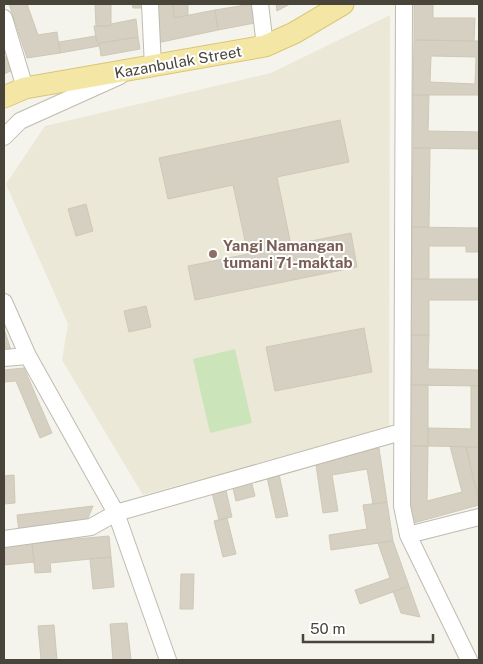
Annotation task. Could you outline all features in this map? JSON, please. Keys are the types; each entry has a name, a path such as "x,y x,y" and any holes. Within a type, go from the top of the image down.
{"main road":[{"name":"Kazanbulak Street","path":"4,96 24,88 265,46 294,33 343,4"}],"street":[{"path":"150,4 153,67"},
{"path":"260,4 265,46"},
{"path":"404,4 402,506 408,535 469,660"},
{"path":"4,18 24,88"},
{"path":"4,137 20,121 133,70"},
{"path":"4,302 28,356 116,513 168,660"},
{"path":"4,358 28,356"},
{"path":"4,538 92,528 116,513 401,432"},
{"path":"408,535 479,517"}],"shaded area":[{"name":"Yangi Namangan tumani 71-maktab","path":"390,15 389,427 143,495 62,360 68,324 6,184 45,126 271,73"}],"green space":[{"path":"235,349 252,423 210,433 193,359"}],"building":[{"path":"9,4 27,4 38,35 57,32 60,53 27,58"},
{"path":"95,4 111,4 111,26 96,26"},
{"path":"132,4 143,4 143,8 133,8"},
{"path":"156,4 173,4 174,18 215,10 218,30 157,43"},
{"path":"173,4 188,4 188,15 174,18"},
{"path":"252,4 255,23 218,30 215,10"},
{"path":"276,4 290,4 277,11"},
{"path":"414,4 433,4 433,18 475,18 474,41 414,40"},
{"path":"136,19 138,37 97,44 94,26 111,26 111,24"},
{"path":"96,36 99,46 60,53 59,42"},
{"path":"138,37 140,49 101,56 99,43"},
{"path":"414,40 479,41 479,95 413,95","holes":["431,56 476,57 475,84 430,82"]},
{"path":"7,56 13,70 4,74 4,58"},
{"path":"413,95 429,95 428,131 479,132 479,149 413,148"},
{"path":"340,120 349,162 277,177 291,245 351,233 357,267 195,300 188,266 248,254 233,185 168,199 159,158"},
{"path":"413,148 430,148 429,227 412,227"},
{"path":"86,204 93,231 76,236 68,209"},
{"path":"412,227 479,228 479,252 466,252 466,246 429,246 429,279 412,279"},
{"path":"412,279 479,279 479,300 429,300 429,335 411,335"},
{"path":"146,306 151,327 129,332 124,311"},
{"path":"364,328 372,372 275,391 266,347"},
{"path":"4,329 11,350 4,351"},
{"path":"411,335 429,335 428,369 479,370 479,386 411,385"},
{"path":"24,368 52,433 40,438 16,381 4,382 4,370"},
{"path":"411,385 428,385 428,446 410,446"},
{"path":"471,386 479,386 479,447 428,446 428,428 471,429"},
{"path":"410,446 428,446 427,501 462,492 450,446 466,447 479,505 410,524"},
{"path":"466,447 479,447 479,500"},
{"path":"379,448 387,502 373,504 367,469 332,475 338,511 323,513 315,458"},
{"path":"279,474 288,516 276,518 267,477"},
{"path":"14,475 15,503 4,504 4,476"},
{"path":"251,480 255,496 236,501 232,484"},
{"path":"225,486 232,517 219,520 211,489"},
{"path":"387,502 393,541 331,550 329,535 367,529 363,505"},
{"path":"93,506 85,525 19,532 17,515"},
{"path":"227,518 236,554 223,557 214,521"},
{"path":"109,536 111,557 50,563 51,572 35,573 32,543"},
{"path":"393,541 409,586 360,604 355,590 390,578 378,543"},
{"path":"32,543 34,562 4,565 4,546"},
{"path":"111,557 114,587 93,589 90,559"},
{"path":"181,574 194,574 193,609 180,609"},
{"path":"409,586 420,617 401,613 393,591"},
{"path":"127,623 131,660 113,660 110,624"},
{"path":"54,625 57,660 41,660 38,626"}],"place":[{"name":"Yangi Namangan tumani 71-maktab","path":"213,254"}]}
